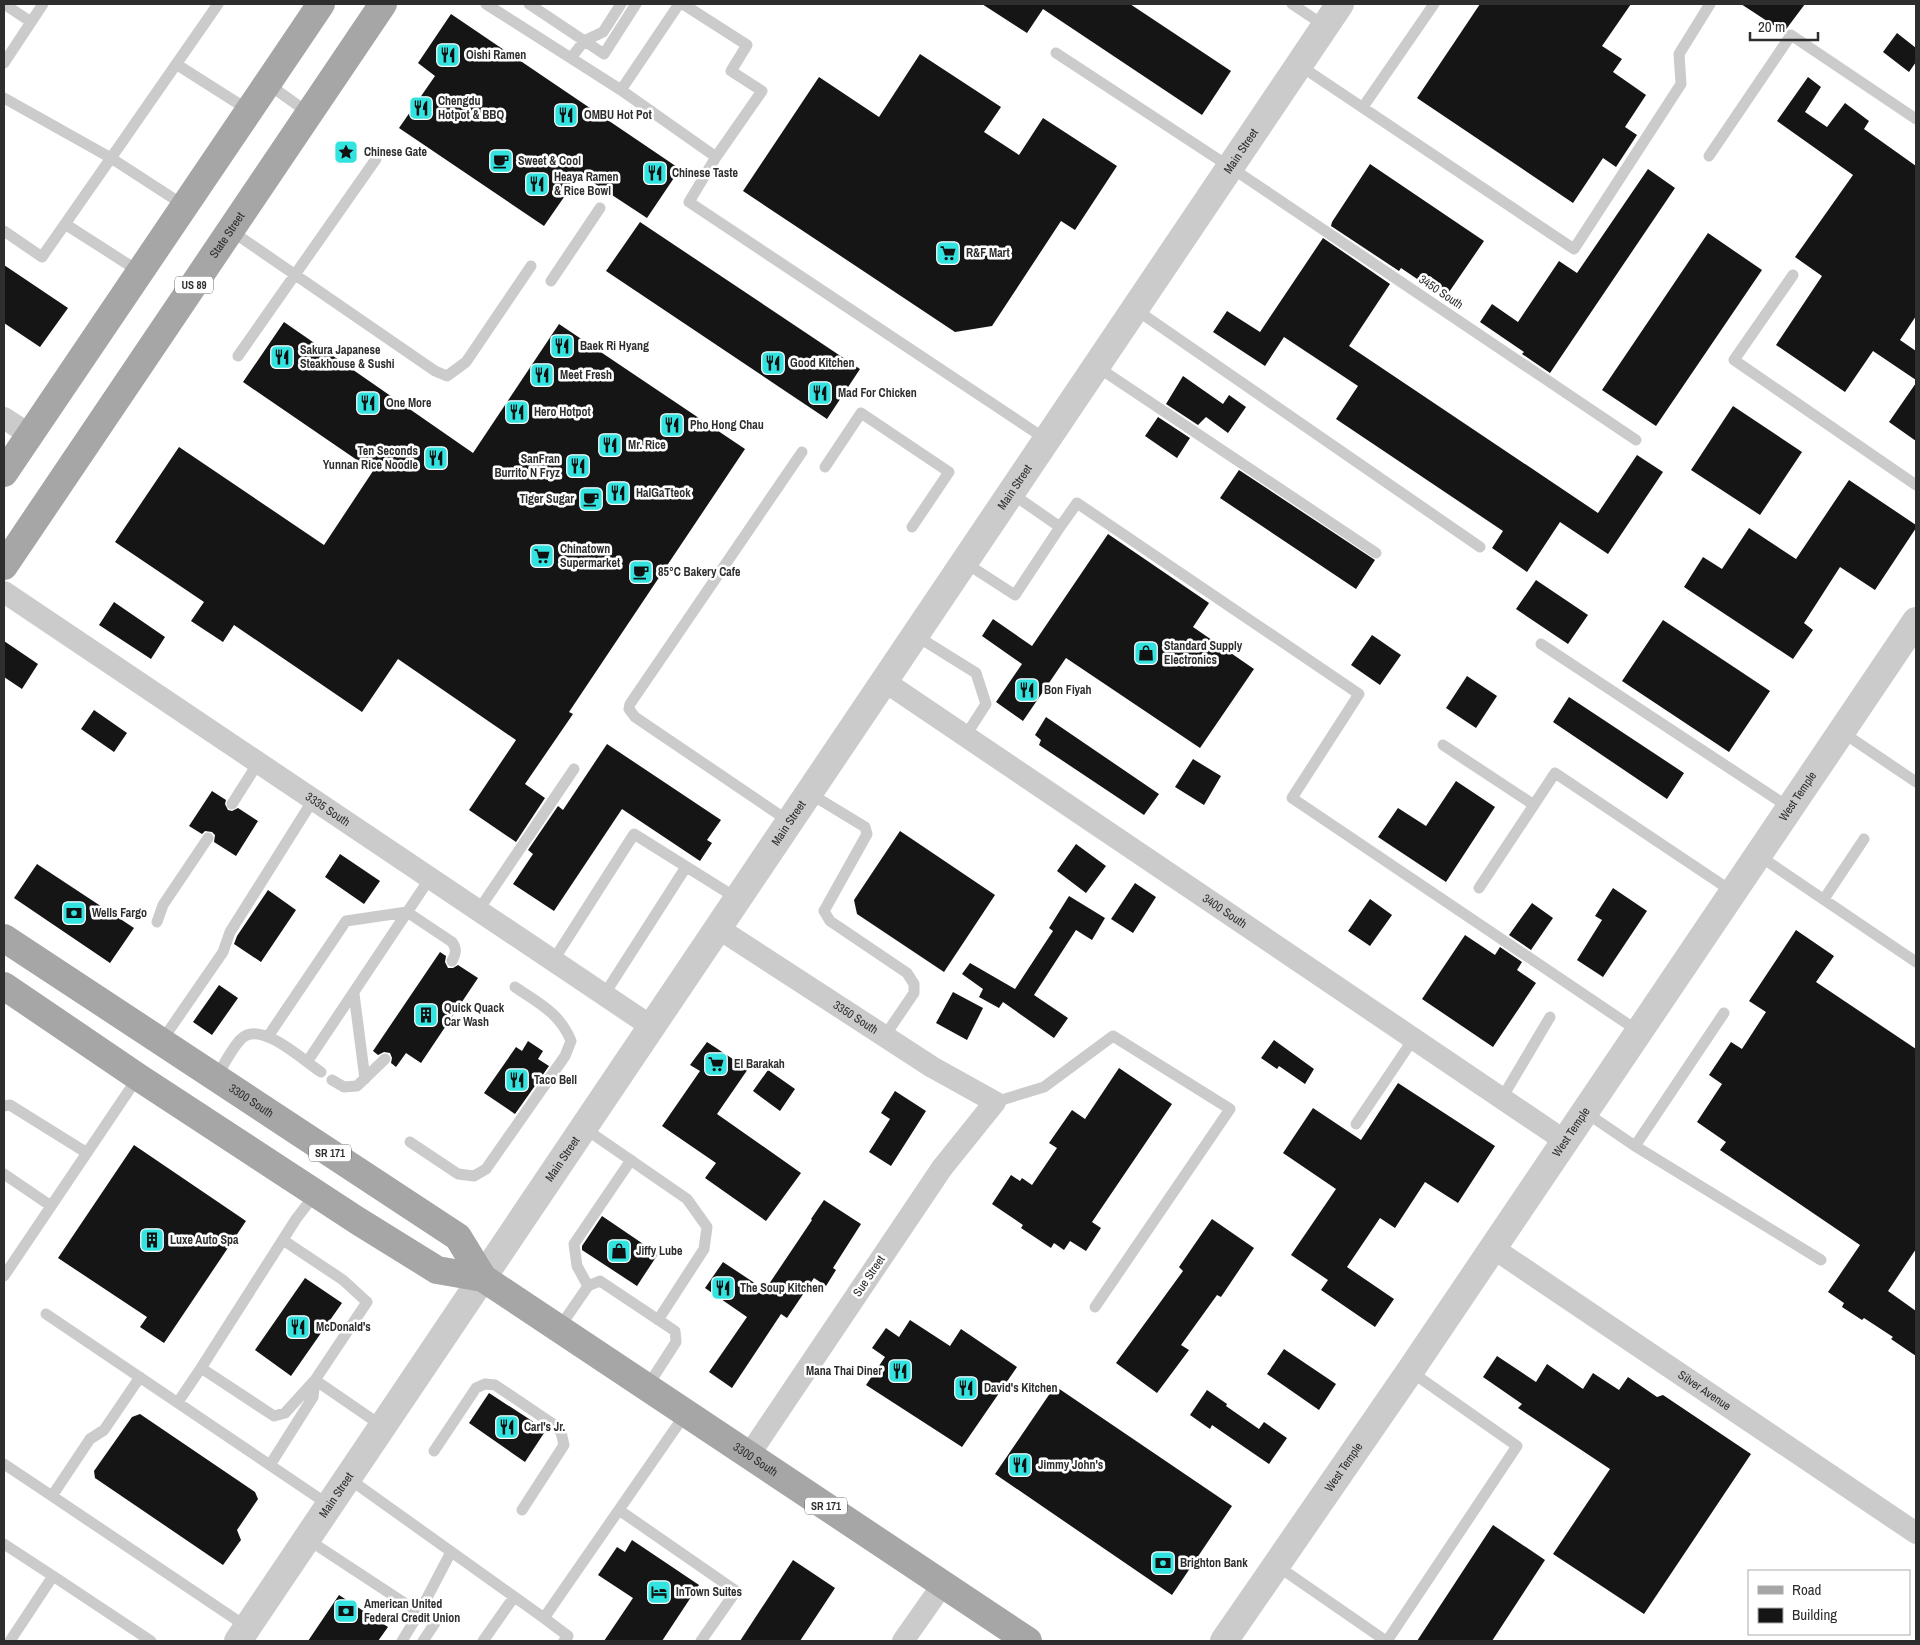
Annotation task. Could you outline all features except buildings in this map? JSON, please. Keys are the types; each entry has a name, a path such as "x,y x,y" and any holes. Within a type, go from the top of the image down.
{"main road":[{"path":"4,473 321,4"},
{"name":"State Street","path":"4,566 383,4"},
{"name":"3300 South","path":"4,938 458,1236 483,1278"},
{"name":"3300 South","path":"4,986 138,1077 436,1270 483,1278 1028,1641"}],"street":[{"name":"Main Street","path":"242,1634 1340,4"},
{"path":"4,418 30,435"},
{"name":"3335 South","path":"4,592 652,1027"},
{"name":"West Temple","path":"1224,1641 1410,1371 1916,621"},
{"name":"3400 South","path":"884,681 1566,1141"},
{"name":"3350 South","path":"718,928 932,1068 995,1102"},
{"name":"Sue Street","path":"749,1455 942,1168 995,1102"},
{"name":"Silver Avenue","path":"1493,1248 1916,1533"},
{"path":"903,1641 943,1584"}],"lane":[{"path":"4,4 31,22"},
{"path":"4,63 43,4"},
{"path":"4,232 42,257 218,4"},
{"path":"486,4 621,90 716,157"},
{"path":"529,4 604,54 636,4"},
{"path":"572,58 584,41 602,32 621,4"},
{"path":"621,90 679,4"},
{"path":"683,4 747,45 731,70 762,92 716,157 689,202 1046,440"},
{"path":"1292,4 1325,26"},
{"path":"1362,107 1434,4"},
{"path":"1299,65 1574,249 1681,84 1679,54 1710,4"},
{"path":"1709,156 1792,34 1916,119"},
{"name":"3450 South","path":"1056,53 1230,167 1636,440"},
{"path":"176,64 250,111"},
{"path":"268,84 310,114"},
{"path":"4,98 111,158 185,206"},
{"path":"238,356 376,159"},
{"path":"552,281 600,208"},
{"path":"65,224 140,272"},
{"path":"230,230 435,370 447,376 466,362 531,266"},
{"path":"1794,274 1734,360 1916,485"},
{"path":"1134,309 1480,548"},
{"path":"1096,366 1376,553"},
{"path":"825,467 861,413 949,472 912,527"},
{"path":"790,822 635,717 629,709 630,704 802,452"},
{"path":"1011,493 1060,527"},
{"path":"964,562 1015,595 1077,503 1359,694 1292,798 1638,1031"},
{"path":"915,635 976,673 986,704 966,735"},
{"path":"1540,644 1790,809"},
{"path":"1842,732 1916,782"},
{"path":"1443,744 1534,805"},
{"path":"232,804 258,763"},
{"path":"478,911 574,769"},
{"path":"1479,888 1555,773 1733,892"},
{"path":"809,793 865,826 867,834 824,911 830,921 907,973 914,984 914,993 884,1037"},
{"path":"162,1042 223,952 230,932 313,800"},
{"path":"553,961 634,834 738,899"},
{"path":"157,922 163,905 208,838"},
{"path":"1824,899 1864,839"},
{"path":"1758,855 1916,962"},
{"path":"604,995 686,867"},
{"path":"307,1062 430,878"},
{"path":"269,1035 346,920 407,912 452,942 456,954 452,961"},
{"path":"410,1142 458,1174 474,1176 486,1169 565,1056 571,1040 566,1027 555,1015 515,987"},
{"path":"354,994 365,1079"},
{"path":"1635,1146 1724,1013"},
{"path":"1502,1098 1550,1017"},
{"path":"216,1078 242,1038 254,1033 269,1035 321,1072"},
{"path":"995,1102 1044,1087 1113,1036 1230,1109 1095,1307"},
{"path":"1356,1124 1414,1038"},
{"path":"332,1080 344,1087 357,1086 385,1059"},
{"path":"4,1276 138,1077"},
{"path":"4,1106 10,1104 86,1153"},
{"path":"1585,1112 1635,1146 1821,1260"},
{"path":"584,1128 687,1199 707,1227 704,1249 658,1320"},
{"path":"588,1286 577,1266 574,1244 631,1160"},
{"path":"4,1174 51,1206"},
{"path":"178,1402 282,1240 316,1193"},
{"path":"201,1368 274,1416 285,1413 315,1380 367,1302 343,1280 282,1240"},
{"path":"559,1328 588,1286 600,1281 675,1331 676,1342 647,1387"},
{"path":"46,1314 329,1505"},
{"path":"1276,1565 1386,1641 1517,1446 1410,1371"},
{"path":"52,1496 90,1438 104,1430 140,1377"},
{"path":"315,1380 382,1426"},
{"path":"270,1465 312,1397 315,1380"},
{"path":"434,1451 476,1388 485,1384 495,1385 553,1424 560,1432 564,1445 522,1510"},
{"path":"544,1618 686,1413"},
{"path":"4,1464 52,1496 242,1634"},
{"path":"347,1478 568,1636 564,1641"},
{"path":"619,1510 736,1591 702,1641"},
{"path":"307,1538 435,1623 423,1641"},
{"path":"4,1544 151,1641"},
{"path":"402,1641 451,1552"},
{"path":"9,1637 53,1576"},
{"path":"483,1641 514,1597"}],"place":[{"name":"Oishi Ramen","path":"448,55"},
{"name":"Chengdu Hotpot & BBQ","path":"421,108"},
{"name":"OMBU Hot Pot","path":"566,115"},
{"name":"Chinese Gate","path":"346,152"},
{"name":"Sweet & Cool","path":"501,161"},
{"name":"Chinese Taste","path":"655,173"},
{"name":"Heaya Ramen & Rice Bowl","path":"537,184"},
{"name":"R&F Mart","path":"948,253"},
{"name":"Baek Ri Hyang","path":"562,346"},
{"name":"Sakura Japanese Steakhouse & Sushi","path":"282,357"},
{"name":"Good Kitchen","path":"773,363"},
{"name":"Meet Fresh","path":"542,375"},
{"name":"Mad For Chicken","path":"820,393"},
{"name":"One More","path":"368,403"},
{"name":"Hero Hotpot","path":"517,412"},
{"name":"Pho Hong Chau","path":"672,425"},
{"name":"Mr. Rice","path":"610,445"},
{"name":"Ten Seconds Yunnan Rice Noodle","path":"436,458"},
{"name":"SanFran Burrito N Fryz","path":"578,466"},
{"name":"HalGaTteok","path":"618,493"},
{"name":"Tiger Sugar","path":"591,499"},
{"name":"Chinatown Supermarket","path":"542,556"},
{"name":"85°C Bakery Cafe","path":"641,572"},
{"name":"Standard Supply Electronics","path":"1146,653"},
{"name":"Bon Fiyah","path":"1027,690"},
{"name":"Wells Fargo","path":"74,913"},
{"name":"Quick Quack Car Wash","path":"426,1015"},
{"name":"El Barakah","path":"716,1064"},
{"name":"Taco Bell","path":"517,1080"},
{"name":"Luxe Auto Spa","path":"152,1240"},
{"name":"Jiffy Lube","path":"619,1251"},
{"name":"The Soup Kitchen","path":"723,1288"},
{"name":"McDonald's","path":"298,1327"},
{"name":"Mana Thai Diner","path":"900,1371"},
{"name":"David's Kitchen","path":"966,1388"},
{"name":"Carl's Jr.","path":"507,1427"},
{"name":"Jimmy John's","path":"1020,1465"},
{"name":"Brighton Bank","path":"1163,1563"},
{"name":"InTown Suites","path":"659,1592"},
{"name":"American United Federal Credit Union","path":"346,1611"}]}
